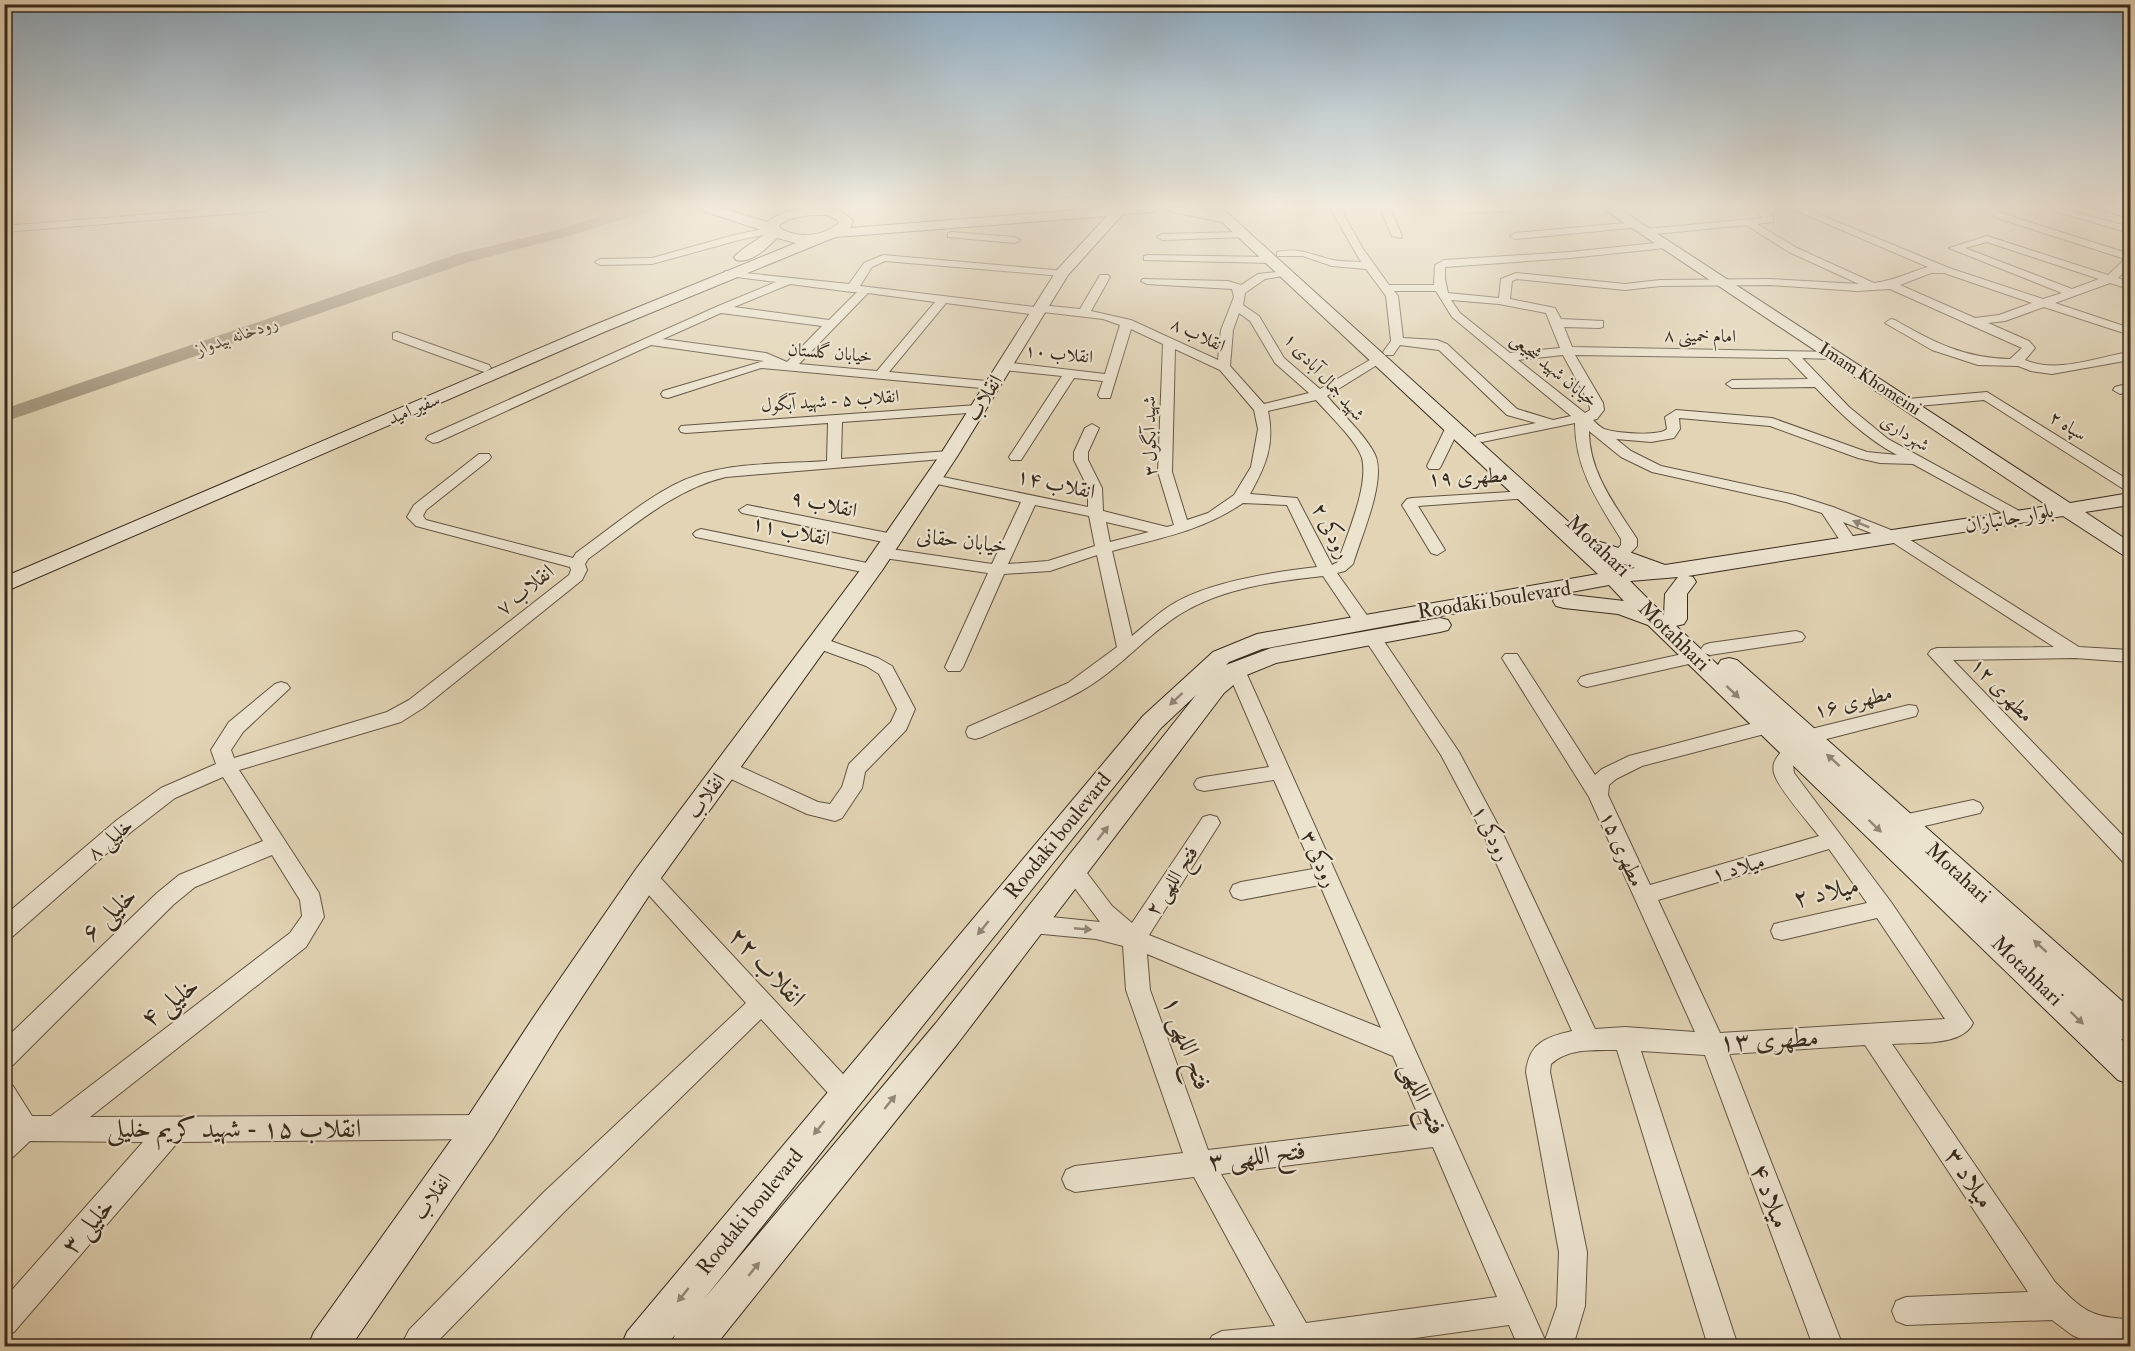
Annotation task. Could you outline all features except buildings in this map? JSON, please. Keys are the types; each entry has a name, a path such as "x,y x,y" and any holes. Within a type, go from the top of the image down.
{"main road":[{"name":"سفیر امید","path":"4,570 711,271"},
{"name":"سفیر امید","path":"4,585 734,271"},
{"name":"Motahhari","path":"1289,271 1389,351 1453,427 1526,495 1608,562 1703,653 1769,726 1801,743 2130,1069"},
{"name":"Imam Khomeini","path":"1704,271 2126,548"},
{"name":"انقلاب","path":"328,1347 482,1127 548,1022 646,878 883,554 949,455 1062,273"},
{"name":"Motahari","path":"1389,351 1482,438 1608,562"},
{"path":"2126,495 2071,494 2030,485 2027,518 2080,531 2126,548"},
{"path":"2065,508 2126,495"},
{"name":"بلوار جانبازان","path":"1608,562 1685,576 2027,518 2065,508"},
{"name":"بلوار جانبازان","path":"1685,576 1851,544 1899,540"},
{"path":"1608,562 1655,568 1685,576 1676,589 1673,626 1637,611 1563,595 1580,573 1608,562"},
{"name":"Roodaki boulevard","path":"641,1347 1152,722 1221,657 1257,642 1368,630 1563,595 1608,562"},
{"name":"Roodaki boulevard","path":"690,1347 947,1033 1215,687 1236,670 1271,656 1368,630"},
{"name":"Motahari","path":"1703,653 1801,743 1903,823 2130,1028"}],"street":[{"path":"649,341 766,357 789,367 831,324 858,290 866,271"},
{"path":"1053,271 1062,273"},
{"path":"1224,367 1227,330 1240,291 1268,271"},
{"path":"1375,271 1392,296 1389,351"},
{"path":"1441,271 1443,292"},
{"path":"1839,271 1874,287"},
{"path":"1504,302 1505,282 1516,276 1625,287 1660,283 1769,282 1831,287 1874,287 1891,285 1903,278 1926,271"},
{"path":"1949,271 2130,332"},
{"path":"2015,271 2073,293"},
{"path":"2056,271 2093,286"},
{"path":"2083,271 2130,286"},
{"path":"1973,321 1989,321 2044,304 2111,279 2120,271"},
{"name":"انقلاب ۸","path":"729,273 786,282 1084,314 1127,322 1224,367 1261,409"},
{"path":"1084,314 1104,277"},
{"path":"1147,281 1228,284 1240,291"},
{"path":"433,439 720,309 786,282"},
{"path":"1890,323 1945,353 1967,360 1991,364 2015,363 2029,348 2025,344 1891,285"},
{"path":"1388,288 1443,292 1549,309 1558,322 1568,351 1596,404 1595,414 1482,438"},
{"name":"خیابان شهید شجیعی","path":"1443,292 1448,307 1456,315 1626,454 1657,469 1790,498 1828,510 1899,540 2075,652"},
{"path":"879,375 943,300"},
{"name":"شهید جمال آبادی ۱","path":"1236,306 1255,319 1279,360 1318,395 1361,444 1369,458 1370,484 1348,557 1339,568 1327,571"},
{"path":"720,309 831,324"},
{"path":"1105,394 1127,322"},
{"path":"1558,322 1599,324"},
{"path":"397,336 485,368"},
{"name":"شهید آبگول ۳","path":"1169,342 1165,472 1176,529"},
{"path":"1176,529 1213,516 1240,498 1258,467 1265,429 1261,409 1318,395 1389,351 1437,344 1512,412 1553,424"},
{"name":"امام خمینی ۸","path":"1507,357 1568,351 1832,355"},
{"name":"شهرداری","path":"1792,355 1863,428 1912,460 2027,518"},
{"path":"2016,360 2043,370 2052,370 2130,356"},
{"path":"2115,360 2130,366"},
{"name":"خیابان گلستان","path":"668,394 760,364 879,375 998,376"},
{"path":"1016,457 1070,374"},
{"name":"انقلاب ۱۰","path":"998,376 1070,374 1110,378"},
{"path":"1732,384 1819,383"},
{"name":"سپاه ۲","path":"1906,404 1987,396 2126,495"},
{"name":"انقلاب ۵ - شهید آبگول","path":"686,429 977,409"},
{"path":"1599,432 1642,437 1667,437 1673,433 1675,427 1672,418 1674,415 1712,417 1772,423 1863,455 1880,459 1912,460"},
{"path":"1582,418 1582,450 1586,467 1629,538 1629,546 1608,562"},
{"path":"834,419 834,464"},
{"path":"1434,466 1453,427"},
{"path":"1092,428 1081,452 1083,467 1095,488 1096,513 1126,650"},
{"name":"انقلاب ۷","path":"227,767 394,717 416,704 576,578 579,570 577,564 582,556 668,495 699,479 726,473 949,455"},
{"path":"484,457 419,508 415,516 422,523 577,564"},
{"name":"انقلاب ۱۴","path":"933,479 1096,513 1138,525 1176,529"},
{"name":"مطهری ۱۹","path":"1437,550 1410,505 1412,502 1526,495"},
{"name":"رودکی ۲","path":"1240,498 1292,501 1327,571 1368,630"},
{"path":"954,667 1030,499"},
{"name":"انقلاب ۹","path":"747,510 883,554"},
{"path":"1828,510 1851,544"},
{"name":"خیابان حقانی","path":"883,554 998,570 1050,566 1104,548 1176,529"},
{"name":"انقلاب ۱۱","path":"701,534 883,554"},
{"path":"975,732 1074,687 1126,650 1159,620 1176,609 1222,589 1288,575 1327,571"},
{"name":"رودکی ۱","path":"1368,630 1449,752 1494,836 1588,1039"},
{"path":"1587,681 1703,653 1796,637"},
{"path":"725,768 814,809 835,813 852,788 856,769 899,725 906,709 886,670 872,662 817,642"},
{"path":"2075,652 2130,656"},
{"name":"مطهری ۱۲","path":"2075,652 1937,654 2130,856"},
{"path":"1511,658 1598,795"},
{"name":"رودکی ۳","path":"1236,670 1401,1048"},
{"path":"276,844 227,767 221,750 236,727 281,688"},
{"name":"مطهری ۱۶","path":"1801,743 1910,711"},
{"name":"مطهری ۱۵","path":"1713,1044 1642,896 1598,795 1600,782 1609,774 1636,761 1769,726"},
{"name":"مطهری ۱۳","path":"1558,1347 1571,1306 1573,1252 1538,1072 1539,1059 1546,1052 1557,1046 1588,1039 1625,1038 1713,1044 1953,1029 1960,1023 1883,908 1784,775 1783,762 1801,743"},
{"name":"خلیلی ۸","path":"4,930 124,826 168,793 227,767"},
{"path":"1204,784 1281,772"},
{"path":"1903,823 1973,808"},
{"name":"فتح اللهی ۲","path":"1134,939 1210,823"},
{"name":"میلاد ۱","path":"1642,896 1833,840"},
{"name":"خلیلی ۴","path":"56,1128 298,940 313,917 310,899 276,844"},
{"name":"خلیلی ۶","path":"4,1057 165,899 187,881 276,844"},
{"path":"1073,871 1104,912 1134,939"},
{"path":"1241,891 1326,875"},
{"name":"انقلاب ۲۲","path":"646,878 846,1095"},
{"name":"میلاد ۲","path":"1782,931 1883,908"},
{"path":"1032,924 1096,930 1134,939"},
{"name":"فتح اللهی","path":"1134,939 1401,1048 1533,1347"},
{"name":"فتح اللهی ۱","path":"1134,939 1138,990 1200,1163 1299,1338"},
{"path":"419,1340 554,1202 762,1003"},
{"name":"میلاد ۳","path":"1871,1034 2045,1292 2064,1312"},
{"path":"1625,1038 1723,1347"},
{"name":"میلاد ۴","path":"1713,1044 1828,1347"},
{"path":"4,1094 25,1128 4,1148"},
{"name":"انقلاب ۱۵ - شهید کریم خلیلی","path":"25,1128 171,1130 482,1127"},
{"name":"خلیلی ۳","path":"4,1322 171,1130"},
{"name":"فتح اللهی ۳","path":"1075,1179 1439,1134"},
{"path":"1222,1347 1516,1309"},
{"path":"1906,1311 2064,1312 2086,1328 2100,1333 2126,1337"}],"waterway":[{"name":"رودخانه بیدواز","path":"4,416 424,271"}]}
